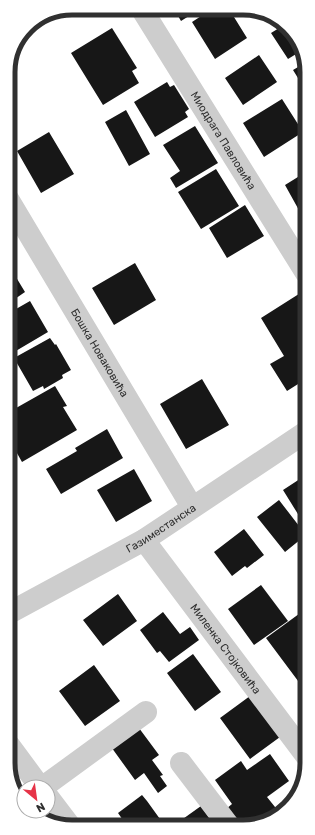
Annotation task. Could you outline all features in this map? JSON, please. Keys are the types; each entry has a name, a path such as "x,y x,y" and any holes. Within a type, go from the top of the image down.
{"street":[{"name":"Миодрага Павловића","path":"144,15 300,263"},
{"name":"Бошка Новаковића","path":"15,210 192,507"},
{"name":"Газиместанска","path":"15,606 144,540 300,436"},
{"name":"Миленка Стојковића","path":"144,540 300,749"},
{"path":"53,779 146,712"},
{"path":"15,753 36,779"},
{"path":"181,763 224,820"},
{"path":"56,808 65,819"}],"building":[{"path":"178,15 190,15 181,21"},
{"path":"203,15 233,15 247,38 215,59 192,22"},
{"path":"112,28 137,68 132,71 139,83 103,105 71,53"},
{"path":"279,28 288,37 297,54 288,59 271,33"},
{"path":"259,55 277,82 243,105 225,78"},
{"path":"299,66 300,81 293,70"},
{"path":"167,82 170,87 174,85 189,109 185,112 188,117 155,137 134,102"},
{"path":"282,99 300,127 300,134 264,157 243,123"},
{"path":"126,110 150,154 129,166 105,122"},
{"path":"195,126 218,163 176,188 170,178 180,171 163,145"},
{"path":"49,132 74,174 41,193 17,151"},
{"path":"216,169 239,206 201,229 178,192"},
{"path":"300,176 300,212 285,185"},
{"path":"245,205 264,236 227,258 209,228"},
{"path":"135,263 156,300 114,325 92,288"},
{"path":"15,276 25,292 15,299"},
{"path":"300,293 300,383 287,391 270,364 284,356 261,318"},
{"path":"30,301 48,332 15,351 15,310"},
{"path":"50,338 55,345 56,344 71,370 62,375 63,378 44,389 43,386 33,391 15,357"},
{"path":"202,379 229,425 186,449 160,404"},
{"path":"55,386 67,406 63,407 77,430 22,462 15,450 15,433 17,432 15,428 15,409"},
{"path":"107,429 123,458 61,494 46,469 77,451 75,448"},
{"path":"134,469 152,501 116,522 97,490"},
{"path":"300,479 300,517 283,490"},
{"path":"279,500 300,527 300,540 285,552 257,517"},
{"path":"244,529 264,555 247,568 245,566 232,576 214,552"},
{"path":"261,585 288,621 254,645 228,609"},
{"path":"118,594 137,621 103,646 83,620"},
{"path":"163,612 180,634 190,627 199,640 169,662 160,651 157,653 140,630"},
{"path":"300,613 300,684 266,638"},
{"path":"193,654 221,692 195,711 167,673"},
{"path":"94,665 120,701 85,726 59,691"},
{"path":"250,696 280,737 250,759 220,718"},
{"path":"136,724 159,755 152,760 163,775 160,776 167,786 158,793 144,773 135,780 109,744"},
{"path":"270,754 289,781 267,797 277,809 254,819 234,820 226,809 232,804 215,780 241,761 247,770"},
{"path":"142,795 161,820 123,820 118,813"},
{"path":"201,806 211,820 181,820"}]}
